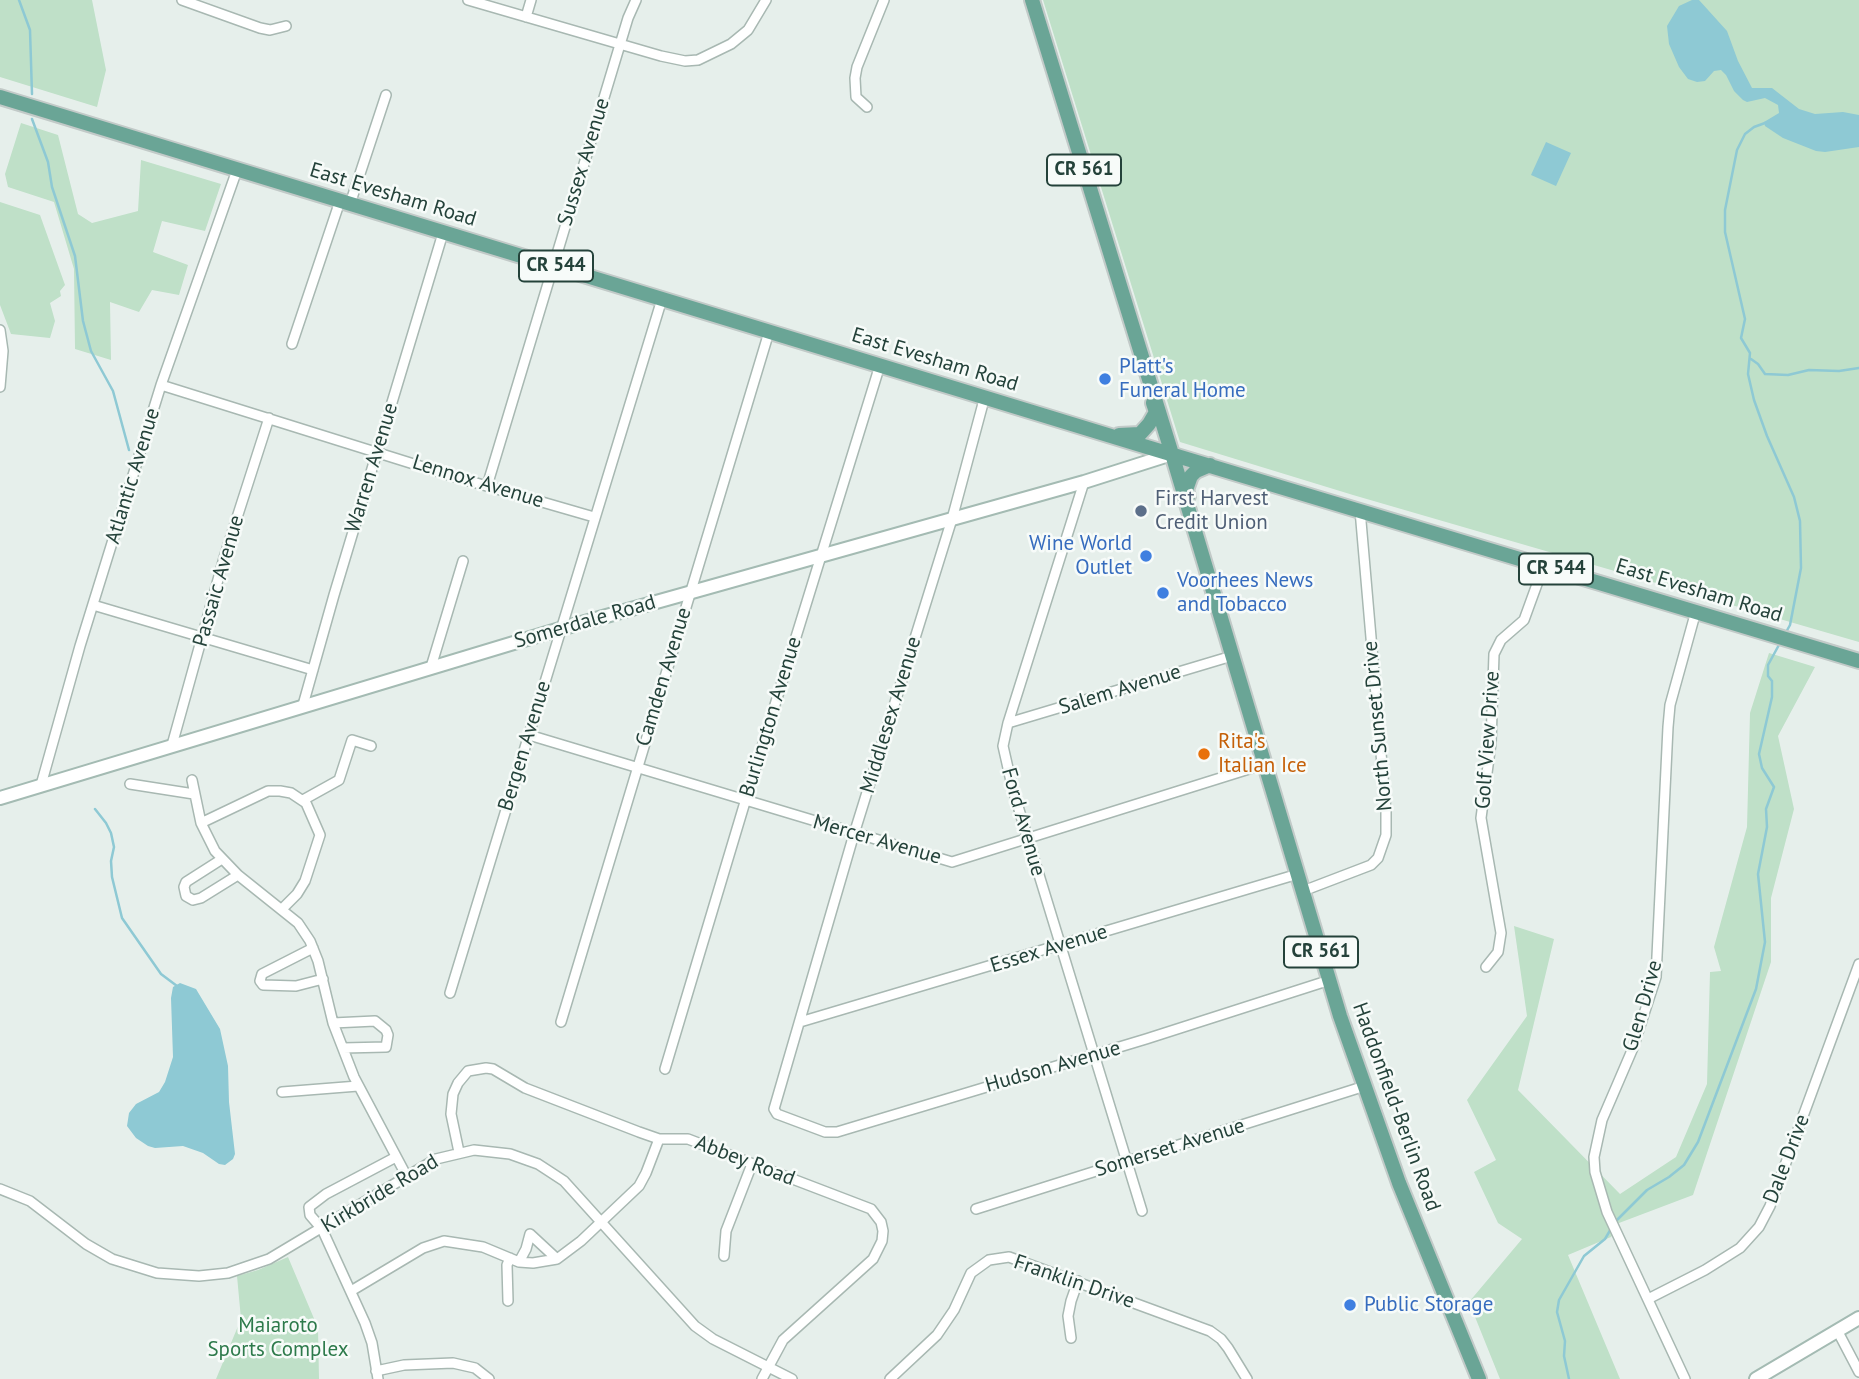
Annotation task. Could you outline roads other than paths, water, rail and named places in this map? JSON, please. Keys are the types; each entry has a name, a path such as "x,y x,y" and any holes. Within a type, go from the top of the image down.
{"main road":[{"name":"Haddonfield-Berlin Road","path":"1032,0 1330,980 1399,1184 1479,1379"},
{"name":"East Evesham Road","path":"0,97 1859,661"},
{"path":"1111,435 1140,433 1156,412 1153,404 1155,400"},
{"name":"Somerdale Road","path":"0,798 560,629 1084,482 1171,454"},
{"path":"1185,500 1188,496 1187,483 1191,476 1210,465"},
{"path":"1756,1379 1859,1318"}],"street":[{"path":"182,0 260,28 270,30 286,26"},
{"path":"468,0 661,57 685,61 698,60 724,49 758,16 766,0"},
{"path":"526,18 531,0"},
{"name":"Sussex Avenue","path":"487,485 628,18 636,0"},
{"path":"867,107 856,97 855,78 884,0"},
{"path":"292,344 386,95"},
{"name":"Atlantic Avenue","path":"41,785 161,384 237,170"},
{"name":"Warren Avenue","path":"303,705 443,233"},
{"name":"Bergen Avenue","path":"450,993 662,299"},
{"path":"0,330 3,351 0,387"},
{"name":"Camden Avenue","path":"561,1023 769,332"},
{"name":"Burlington Avenue","path":"665,1069 880,365"},
{"name":"Lennox Avenue","path":"161,384 594,517"},
{"name":"Middlesex Avenue","path":"776,1114 774,1109 854,834 952,519 985,396"},
{"name":"Passaic Avenue","path":"172,745 224,558 269,418"},
{"name":"Ford Avenue","path":"1084,482 1008,723 1003,747 1027,838 1142,1211"},
{"name":"North Sunset Drive","path":"1303,891 1371,865 1378,858 1385,835 1386,811 1360,510"},
{"path":"431,667 463,561"},
{"name":"Golf View Drive","path":"1486,967 1498,952 1501,933 1481,818 1491,743 1494,654 1501,640 1524,620 1544,565"},
{"path":"93,605 313,670"},
{"name":"Glen Drive","path":"1685,1379 1606,1212 1595,1172 1594,1157 1602,1120 1633,1048 1656,977 1670,705 1696,611"},
{"name":"Salem Avenue","path":"1008,723 1232,656"},
{"name":"Mercer Avenue","path":"529,735 952,862 1265,764"},
{"path":"303,800 338,780 352,740 371,746"},
{"path":"192,780 201,823 222,859 305,932 323,979 342,1048 358,1086 406,1175"},
{"path":"130,784 194,794"},
{"path":"201,823 268,792 280,790 303,800 320,835 305,881 298,894 282,909"},
{"path":"222,859 186,882 186,895 193,900 201,898 238,875"},
{"name":"Essex Avenue","path":"800,1022 1298,874"},
{"path":"313,948 262,974 260,981 263,985 296,986 323,979"},
{"name":"Dale Drive","path":"1648,1299 1705,1270 1740,1248 1759,1227 1770,1206 1859,964"},
{"name":"Hudson Avenue","path":"776,1114 825,1132 837,1132 1330,980"},
{"path":"333,1023 375,1021 386,1030 386,1047 342,1048"},
{"name":"Abbey Road","path":"459,1152 451,1114 453,1094 468,1071 486,1068 493,1069 525,1088 659,1139 688,1139 865,1206 876,1215 883,1231 882,1241 867,1265 783,1340 769,1367"},
{"path":"282,1092 358,1086"},
{"name":"Somerset Avenue","path":"976,1209 1365,1086"},
{"path":"351,1291 423,1248 444,1241 483,1247 514,1260 533,1263 557,1259 581,1241 639,1186 659,1139"},
{"name":"Kirkbride Road","path":"0,1189 36,1205 86,1244 112,1259 141,1269 175,1275 228,1273 269,1259 436,1159 474,1150 499,1152 538,1164 565,1181 695,1326 713,1339 792,1379"},
{"path":"396,1157 326,1194 309,1207 310,1215 321,1229 351,1291 372,1343 377,1375 404,1365 453,1363 475,1368 489,1379"},
{"path":"724,1255 726,1231 752,1164"},
{"path":"508,1301 507,1265 526,1250 530,1234 557,1259"},
{"name":"Franklin Drive","path":"890,1379 937,1335 954,1310 966,1280 979,1266 989,1260 1009,1257 1210,1331 1228,1348 1247,1379"},
{"path":"1072,1338 1068,1316 1078,1281"},
{"path":"1837,1330 1859,1371"},
{"path":"762,1379 769,1367"}],"water":[{"path":"1699,0 1727,31 1752,88 1772,88 1799,109 1815,114 1843,112 1859,115 1859,147 1816,151 1783,138 1765,126 1764,122 1779,113 1778,105 1765,98 1747,102 1743,100 1721,70 1714,71 1705,81 1688,79 1679,67 1669,44 1667,26 1679,6"},
{"path":"1546,142 1571,153 1556,186 1531,175"},
{"path":"180,983 196,989 220,1029 228,1066 235,1154 225,1165 183,1146 148,1146 136,1138 127,1126 129,1113 136,1104 159,1092 165,1082 173,1057 171,998 173,987"}],"waterway":[{"path":"19,0 30,30 32,94"},
{"path":"32,119 48,162 52,187 75,256 83,321 91,351 113,391 129,450"},
{"path":"1765,123 1745,134 1737,150 1725,210 1725,232 1745,319 1741,338 1750,353 1748,374 1754,400 1794,497 1800,521 1801,568 1790,625 1785,634"},
{"path":"1751,359 1765,374 1788,375 1809,370 1839,371 1859,368"},
{"path":"1616,1221 1647,1190 1684,1165 1698,1142 1756,989 1765,942 1758,874 1767,827 1766,809 1774,787 1762,768 1759,754 1772,697 1768,665 1780,643"},
{"path":"95,809 111,833 114,847 112,877 122,918 161,974 177,986"},
{"path":"1569,1379 1564,1356 1565,1341 1557,1312 1559,1300 1584,1256 1605,1239 1612,1227"}],"place":[{"name":"Platt's Funeral Home","path":"1105,379"},
{"name":"First Harvest Credit Union","path":"1141,511"},
{"name":"Wine World Outlet","path":"1146,556"},
{"name":"Voorhees News and Tobacco","path":"1163,593"},
{"name":"Rita's Italian Ice","path":"1204,754"},
{"name":"Public Storage","path":"1350,1305"}],"park label":[{"name":"Maiaroto Sports Complex","path":"278,1338"}]}
